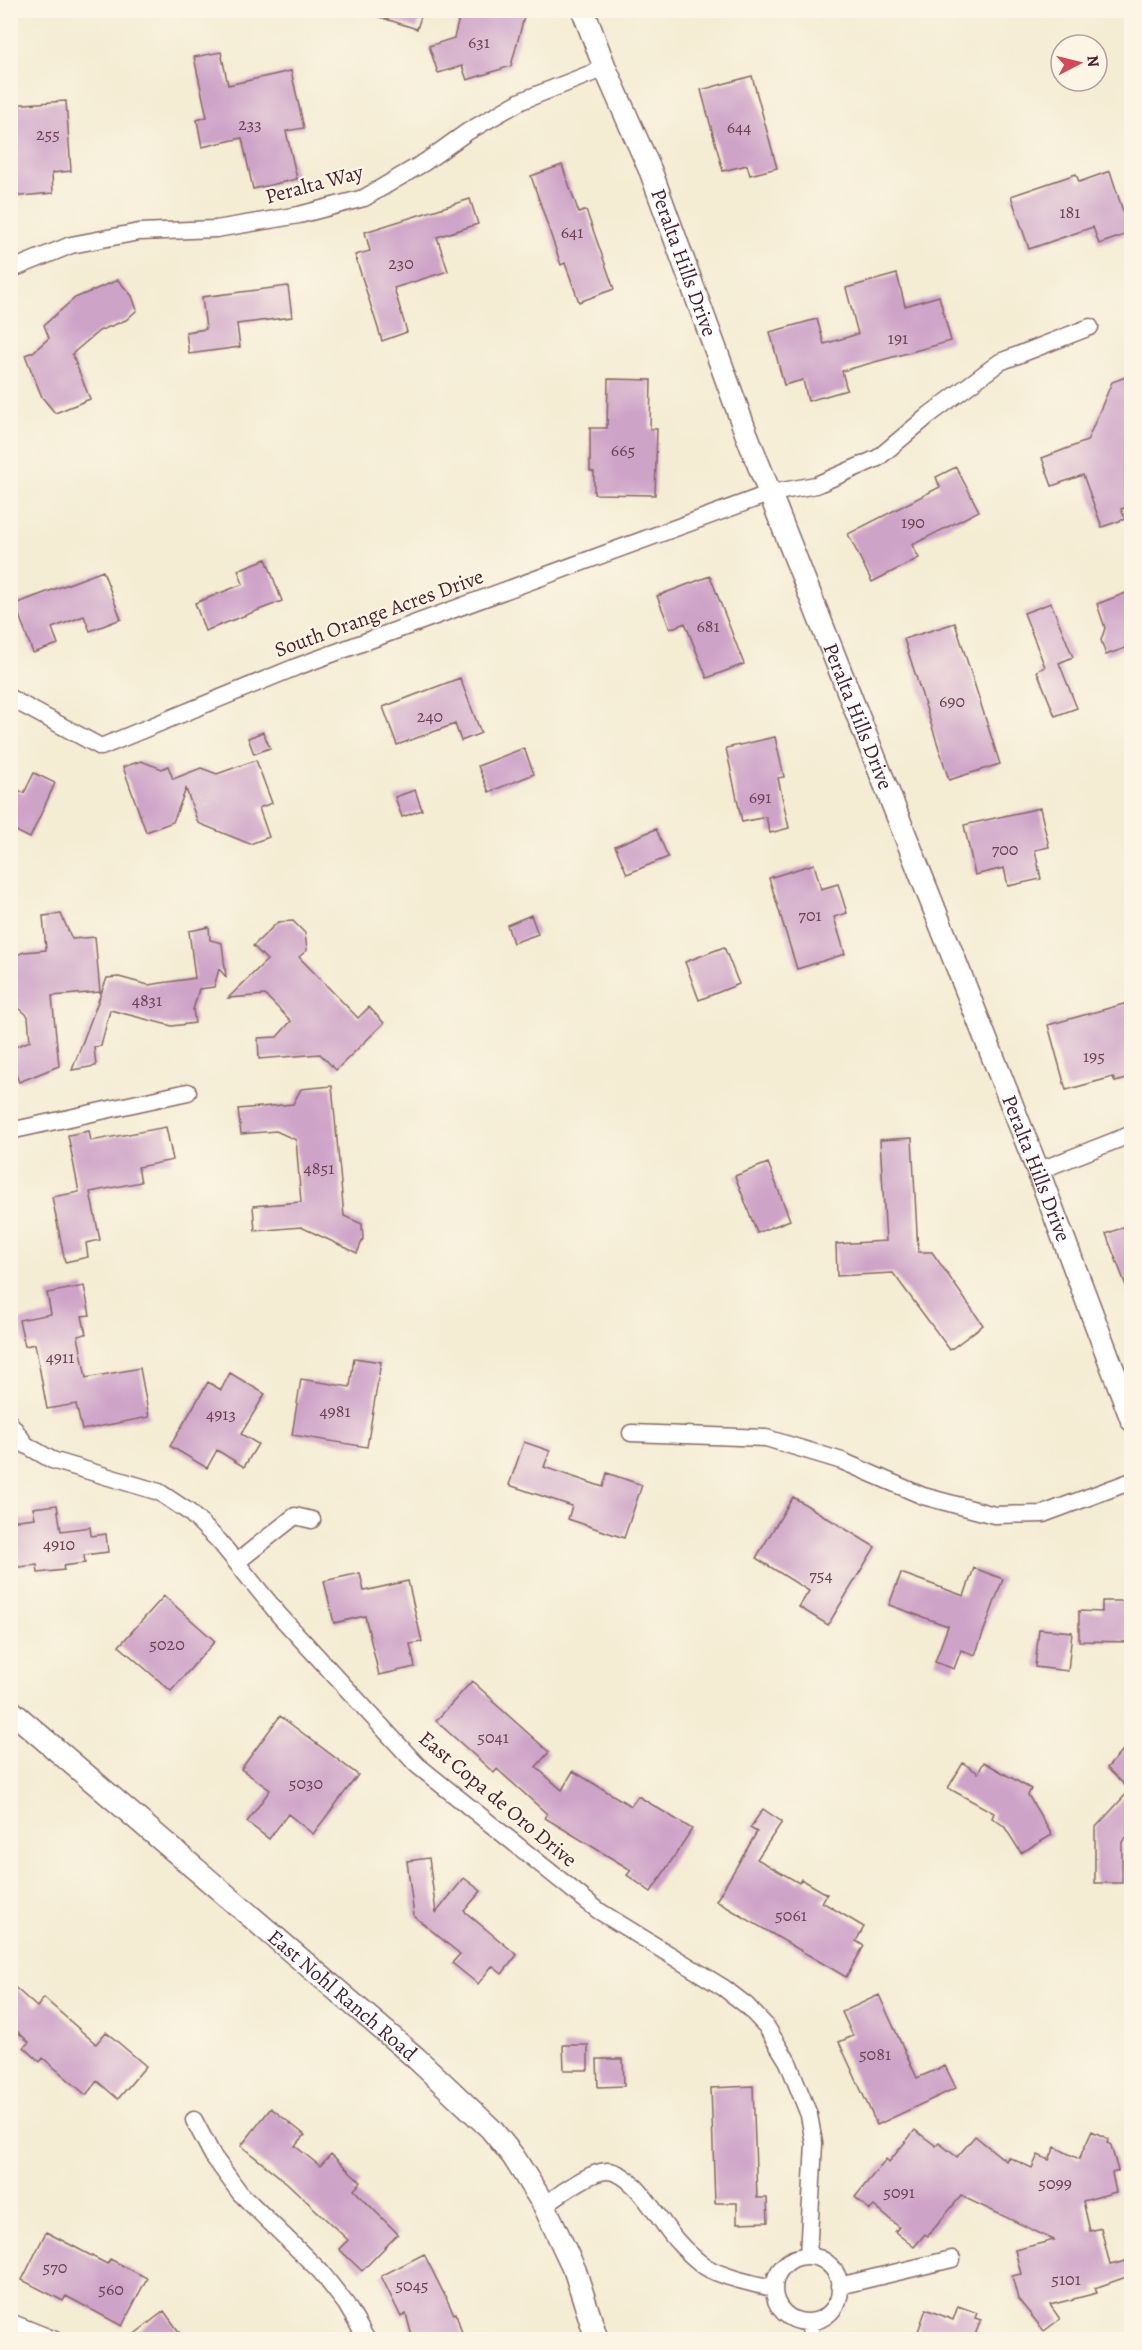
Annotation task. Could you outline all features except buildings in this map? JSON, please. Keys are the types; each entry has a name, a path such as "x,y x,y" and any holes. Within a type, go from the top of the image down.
{"street":[{"name":"Peralta Hills Drive","path":"583,10 605,68 651,172 746,433 1038,1171 1131,1420"},
{"name":"Peralta Way","path":"10,270 71,245 139,232 216,229 299,215 364,198 425,162 467,132 521,101 605,68"},
{"path":"771,493 816,485 878,458 929,415 1000,362 1090,327"},
{"name":"South Orange Acres Drive","path":"10,698 101,747 296,667 771,493"},
{"path":"10,1131 188,1092"},
{"path":"1038,1171 1131,1134"},
{"name":"East Copa de Oro Drive","path":"10,1424 26,1445 52,1460 159,1492 189,1512 237,1562 279,1615 417,1765 599,1911 724,1988 746,2005 766,2026 788,2062 809,2115 814,2143 808,2256"},
{"path":"631,1433 766,1438 842,1461 923,1496 994,1515 1042,1514 1131,1481"},
{"path":"237,1562 295,1516 312,1520"},
{"name":"East Nohl Ranch Road","path":"10,1710 469,2106 513,2156 544,2205 575,2271 597,2340"},
{"path":"194,2120 213,2156 240,2193 321,2272 346,2304 367,2340"},
{"path":"544,2205 589,2177 607,2171 624,2176 638,2190 677,2241 706,2267 754,2284 774,2288"},
{"path":"808,2256 830,2265 835,2272 839,2286 838,2300 834,2308 819,2320 810,2322 792,2319 784,2313 775,2297 774,2288 780,2270 786,2263 794,2258 808,2256"},
{"path":"839,2286 952,2259"},
{"path":"10,2322 55,2340"},
{"path":"810,2322 811,2340"}]}
